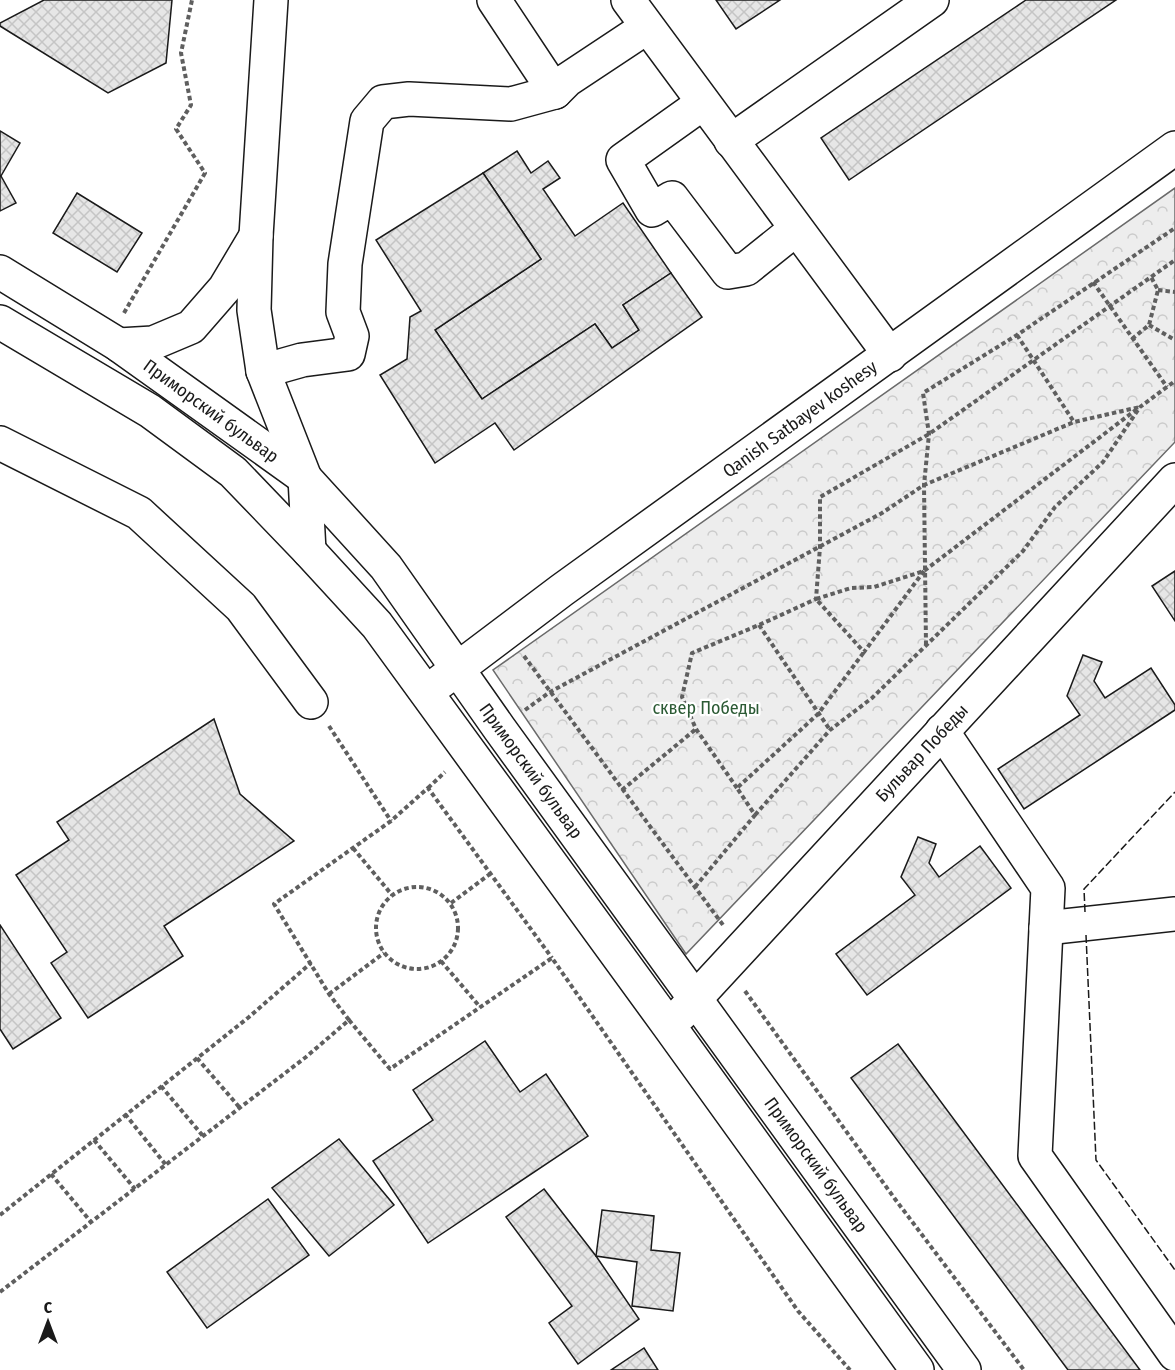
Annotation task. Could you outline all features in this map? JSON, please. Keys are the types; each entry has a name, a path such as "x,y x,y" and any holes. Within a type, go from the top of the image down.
{"street":[{"path":"271,0 256,236 254,310 263,371 305,478 309,551"},
{"path":"494,0 555,92"},
{"path":"628,0 890,355"},
{"path":"731,141 932,0"},
{"path":"263,371 302,360 348,354 352,336 343,312 345,264 367,121 383,102 409,99 511,104 555,92 567,80 647,27"},
{"path":"703,103 622,160 652,210 672,198 728,272 746,269 796,229"},
{"name":"Qanish Satbayev koshesy","path":"426,691 1175,148"},
{"path":"119,334 153,344 191,327 225,288 256,236"},
{"name":"Приморский бульвар","path":"0,272 119,334 305,478 386,567 964,1370"},
{"name":"Приморский бульвар","path":"0,322 150,411 233,472 377,625 917,1370"},
{"path":"0,443 139,513 241,607 311,702"},
{"name":"Бульвар Победы","path":"669,1026 1175,480"},
{"path":"942,731 1048,888 1035,1156 1175,1354"},
{"path":"1046,928 1175,914"}],"path":[{"path":"119,334 205,173 176,129 191,105 182,53 192,0"},
{"path":"926,645 924,485 929,434 923,393 1017,335 1093,282 1174,230"},
{"path":"864,652 816,599 820,547 820,497 929,434 1175,260"},
{"path":"1132,339 1149,325 1158,290 1150,277"},
{"path":"1093,282 1167,387"},
{"path":"1158,290 1175,292"},
{"path":"1149,325 1175,340"},
{"path":"1017,335 1074,422"},
{"path":"737,788 818,714 924,571 1175,381"},
{"path":"550,692 882,513 924,485 1074,422 1140,407"},
{"path":"695,887 830,730 872,698 1023,551 1055,507 1102,462 1140,407"},
{"path":"755,815 696,729 682,697 692,653 816,599 851,588 874,587 924,571"},
{"path":"759,625 830,730"},
{"path":"506,631 695,887 733,957 903,1208 1024,1370"},
{"path":"311,702 335,733 391,821"},
{"path":"622,790 696,729"},
{"path":"552,958 390,1069 329,994 274,904 391,821 428,788 552,958 798,1311 850,1370"},
{"path":"353,848 392,895"},
{"path":"451,903 490,874"},
{"path":"412,887 426,888 440,894 451,903 457,916 459,931 455,945 447,957 436,965 422,970 407,969 394,963 384,953 377,940 375,926 379,912 392,895 412,887"},
{"path":"329,994 384,953"},
{"path":"441,961 480,1007"},
{"path":"0,1215 197,1058 311,963"},
{"path":"0,1292 306,1057 349,1020"},
{"path":"197,1058 240,1108"},
{"path":"161,1086 203,1136"},
{"path":"125,1114 166,1165"},
{"path":"94,1140 135,1189"},
{"path":"51,1174 91,1222"}],"green space":[{"name":"сквер Победы","path":"1175,188 1175,442 686,954 493,670"}],"building":[{"path":"44,0 172,0 166,63 108,93 0,26 0,23"},
{"path":"716,0 780,0 736,29"},
{"path":"1026,0 1116,0 849,180 821,138"},
{"path":"0,131 20,143 1,176 16,203 0,211"},
{"path":"517,151 531,173 548,161 560,178 543,189 575,236 623,203 671,273 623,305 639,330 612,348 595,324 482,399 435,330 541,259 483,173"},
{"path":"483,173 541,259 435,330 482,399 595,324 612,348 639,330 623,305 671,273 702,317 514,450 495,423 435,463 380,375 407,359 410,317 421,311 376,240"},
{"path":"77,193 142,233 117,272 53,233"},
{"path":"1175,571 1175,621 1152,586"},
{"path":"1083,655 1102,662 1094,681 1105,698 1151,668 1175,705 1175,710 1024,809 998,769 1080,715 1067,696"},
{"path":"214,719 240,794 294,841 164,926 183,956 88,1018 51,963 67,952 16,875 69,840 57,822"},
{"path":"918,837 936,844 929,863 939,877 980,846 1011,888 867,995 836,954 915,895 901,877"},
{"path":"0,925 61,1018 13,1049 0,1029"},
{"path":"485,1041 520,1092 546,1074 588,1136 428,1243 373,1161 433,1120 413,1090"},
{"path":"898,1044 1140,1370 1068,1370 851,1078"},
{"path":"339,1139 394,1205 329,1256 272,1188"},
{"path":"544,1189 596,1256 639,1319 578,1364 549,1323 572,1306 506,1217"},
{"path":"268,1199 309,1255 207,1328 167,1272"},
{"path":"602,1210 654,1216 651,1250 680,1253 673,1311 632,1306 637,1262 596,1256"},
{"path":"644,1348 658,1370 611,1370"}],"fence":[{"path":"1085,912 1084,889 1175,792"},
{"path":"1086,935 1096,1160 1175,1270"}]}
